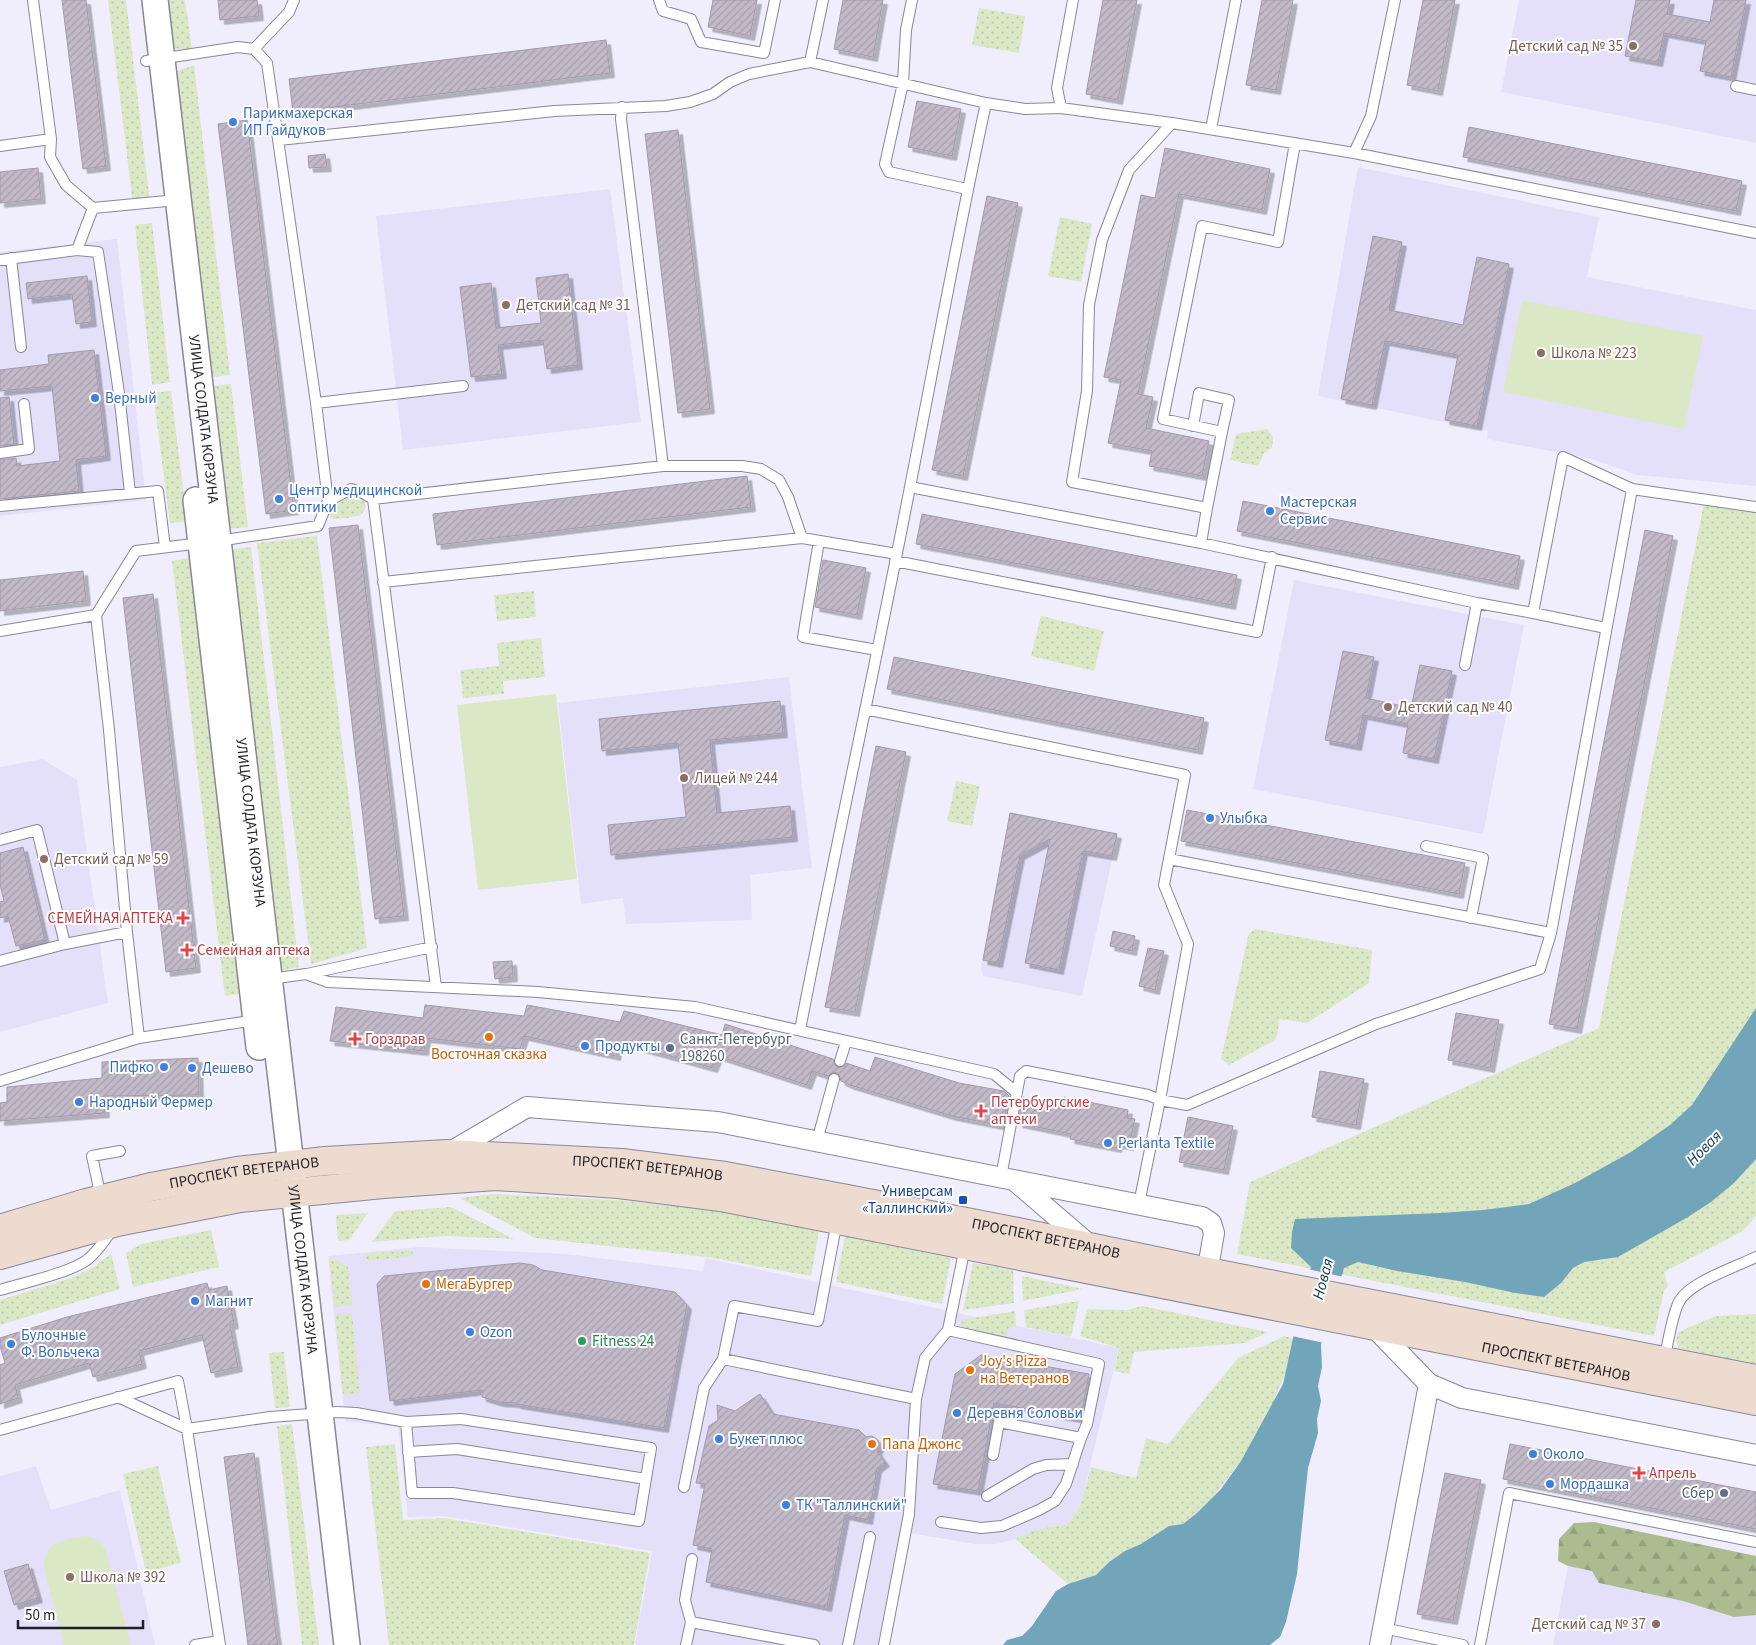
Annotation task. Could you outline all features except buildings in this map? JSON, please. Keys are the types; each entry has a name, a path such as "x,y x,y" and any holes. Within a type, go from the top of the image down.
{"main road":[{"name":"ПРОСПЕКТ ВЕТЕРАНОВ","path":"0,1229 102,1199 237,1171 330,1160 447,1154 622,1163 725,1176 1092,1247 1206,1282"},
{"name":"ПРОСПЕКТ ВЕТЕРАНОВ","path":"0,1255 117,1222 240,1198 383,1184 496,1176 619,1184 712,1196 966,1246 1206,1282 1291,1299 1756,1402"},
{"name":"ПРОСПЕКТ ВЕТЕРАНОВ","path":"1362,1316 1664,1361 1756,1379"}],"street":[{"name":"УЛИЦА СОЛДАТА КОРЗУНА","path":"139,0 154,60 311,1413 330,1645"},
{"name":"УЛИЦА СОЛДАТА КОРЗУНА","path":"154,60 156,0"},
{"path":"447,1154 527,1107 718,1122 1202,1217 1211,1223 1214,1233 1206,1282"},
{"path":"1008,1178 1092,1247"},
{"path":"1362,1316 1430,1384 1462,1398 1756,1455"},
{"path":"1382,1636 1430,1384"},
{"name":"УЛИЦА СОЛДАТА КОРЗУНА","path":"311,1413 347,1645"}],"lane":[{"path":"33,0 51,139 50,157 66,185 93,208 170,201"},
{"path":"254,49 289,12 294,0"},
{"path":"659,0 664,11 691,19 701,42 764,53 775,0"},
{"path":"810,62 823,0"},
{"path":"912,0 906,30 903,83 885,164 889,172 967,189"},
{"path":"1061,108 1057,88 1073,0"},
{"path":"1211,129 1236,0"},
{"path":"1354,153 1371,116 1395,0"},
{"path":"139,1038 127,932 110,730 96,615 136,551 318,526 328,501 316,403 267,63 254,49 238,47 154,60"},
{"path":"279,140 406,125 554,111 666,106 690,102 713,94 730,82 749,74 810,62 986,103 1025,109 1061,108 1172,123 1296,143 1756,233"},
{"path":"1736,86 1756,90"},
{"path":"800,1030 832,864 896,558 967,189 986,103"},
{"path":"622,107 620,119 664,466"},
{"path":"1172,123 1129,170 1102,240 1089,305 1087,391 1072,482 1207,508"},
{"path":"0,146 51,139"},
{"path":"1222,432 1163,419 1202,226 1278,242 1296,143"},
{"path":"77,250 93,208"},
{"path":"21,347 5,259 77,250 98,252 119,393 130,493"},
{"path":"316,403 463,386"},
{"path":"1193,426 1200,393 1229,400 1201,543"},
{"path":"0,453 29,449 24,404"},
{"path":"1533,613 1563,457 1632,489 1756,507"},
{"path":"328,501 351,490 362,493 373,500 664,466 742,466 761,469 779,480 788,497 802,538"},
{"path":"910,487 1272,557 1478,603 1606,628"},
{"path":"1008,1178 1016,1093 1020,1076 1026,1071 1187,1105 1376,1024 1540,969 1550,933 1632,489"},
{"path":"0,506 158,491 164,547"},
{"path":"373,500 436,988"},
{"path":"383,582 802,538 1257,632 1272,557"},
{"path":"819,541 803,637 877,650"},
{"path":"1465,665 1478,603"},
{"path":"0,631 96,615"},
{"path":"865,709 1185,775 1164,885 1188,944 1139,1204"},
{"path":"0,840 37,830 65,944"},
{"path":"1426,846 1483,858 1471,918"},
{"path":"1169,859 1550,933"},
{"path":"0,961 65,944 127,932"},
{"path":"260,981 306,974 432,947"},
{"path":"306,974 328,982 538,992 695,1006 846,1042 994,1074 1016,1093"},
{"path":"0,1081 139,1038 265,1018"},
{"path":"840,1061 846,1042"},
{"path":"817,1141 834,1078"},
{"path":"102,1199 92,1156 120,1151"},
{"path":"684,1486 704,1388 722,1359 734,1306 818,1321 838,1220"},
{"path":"0,1290 68,1269 88,1260 100,1247 117,1222"},
{"path":"884,1645 909,1514 916,1399 925,1358 948,1330 966,1246"},
{"path":"1664,1361 1678,1304 1684,1294 1702,1283 1756,1258"},
{"path":"941,1522 981,1528 1002,1526 1055,1501 1066,1484 1087,1424 1099,1364 948,1330"},
{"path":"722,1359 916,1399"},
{"path":"0,1430 178,1381 220,1643 195,1645"},
{"path":"118,1397 187,1429 311,1413 356,1413 406,1422 461,1419 652,1448 639,1521 453,1493 412,1493 406,1422"},
{"path":"993,1456 999,1422 1081,1438"},
{"path":"408,1452 457,1448 646,1479"},
{"path":"987,1496 1033,1469 1046,1465 1073,1464"},
{"path":"1480,1645 1510,1493 1756,1542"},
{"path":"848,1645 870,1537"},
{"path":"686,1645 691,1622 685,1600 692,1559"},
{"path":"691,1622 814,1645"},
{"path":"1382,1636 1463,1645"}],"shaded area":[{"name":"Детский сад № 35","path":"1519,0 1756,0 1756,143 1501,92"},
{"name":"Школа № 223","path":"1358,167 1599,217 1587,277 1756,310 1756,486 1637,475 1592,459 1487,439 1488,431 1318,396"},
{"name":"Детский сад № 31","path":"610,189 641,422 403,450 376,216"},
{"path":"117,239 146,500 0,516 0,252"},
{"name":"Детский сад № 40","path":"1294,580 1524,625 1483,834 1253,789"},
{"name":"Лицей № 244","path":"789,677 812,868 750,875 752,920 626,924 623,898 581,904 558,703"},
{"name":"Детский сад № 59","path":"42,759 77,780 108,1003 0,1032 0,767"},
{"path":"1010,812 1118,833 1082,996 983,976 981,967"},
{"path":"420,1247 566,1254 703,1271 706,1258 1119,1348 1080,1506 1068,1524 1034,1530 1015,1539 997,1544 974,1544 903,1532 881,1645 635,1645 652,1551 444,1516 408,1517 398,1427 345,1421 328,1256"},
{"name":"Школа № 392","path":"36,1466 51,1510 120,1490 155,1645 0,1645 0,1476"},
{"name":"Детский сад № 37","path":"1568,1566 1756,1603 1756,1645 1553,1645"}],"green space":[{"path":"108,0 126,0 150,202 133,205"},
{"path":"166,0 185,0 192,50 171,48"},
{"path":"979,8 1025,16 1019,53 972,45"},
{"path":"194,65 230,375 212,377 173,73"},
{"path":"1060,217 1092,224 1081,282 1048,276"},
{"path":"152,223 170,382 152,385 135,225"},
{"path":"1522,300 1703,336 1684,429 1503,392"},
{"path":"231,384 248,527 228,529 213,386"},
{"path":"171,391 187,521 170,523 153,393"},
{"path":"1267,429 1273,437 1272,448 1264,453 1258,466 1230,460 1236,434"},
{"path":"355,493 364,498 366,507 361,515 332,519 328,514 329,507 340,499"},
{"path":"1705,498 1756,505 1756,1216 1743,1231 1664,1272 1668,1286 1664,1290 1654,1336 1237,1254 1250,1182 1599,1028"},
{"path":"317,536 367,948 311,964 257,543"},
{"path":"251,547 299,967 280,971 230,550"},
{"path":"190,558 243,993 225,996 172,561"},
{"path":"534,591 536,617 497,621 494,595"},
{"path":"1041,616 1104,631 1094,671 1031,656"},
{"path":"541,638 545,677 503,681 504,694 463,698 460,670 499,666 497,643"},
{"path":"556,694 577,879 478,890 457,705"},
{"path":"956,781 980,786 972,826 947,821"},
{"path":"1255,929 1372,950 1369,983 1307,1023 1279,1019 1278,1033 1275,1040 1229,1065 1221,1059 1248,936"},
{"path":"494,1194 617,1200 718,1211 819,1231 811,1276 707,1257 535,1238 459,1198"},
{"path":"451,1207 514,1239 446,1236 372,1242 395,1211"},
{"path":"368,1213 349,1240 338,1241 336,1215"},
{"path":"211,1230 219,1267 133,1287 126,1253 141,1244"},
{"path":"845,1236 951,1258 942,1304 836,1282"},
{"path":"412,1250 413,1256 367,1261 366,1254"},
{"path":"111,1254 120,1289 0,1325 0,1300 71,1278 92,1268"},
{"path":"329,1259 335,1259 348,1267 352,1305 335,1307"},
{"path":"973,1263 1013,1270 1014,1303 963,1310"},
{"path":"1022,1276 1083,1289 1023,1301"},
{"path":"1079,1301 1071,1337 1026,1327 1024,1310"},
{"path":"1142,1306 1268,1332 1245,1343 1134,1352 1129,1374 1114,1371 1119,1348 1080,1336 1087,1309 1127,1310"},
{"path":"1015,1311 1016,1326 1008,1329 1006,1339 960,1329 962,1320"},
{"path":"352,1314 360,1393 343,1395 335,1315"},
{"path":"1756,1314 1756,1364 1679,1349 1676,1341 1678,1332 1716,1316"},
{"path":"1284,1336 1294,1339 1287,1369 1270,1410 1241,1461 1213,1497 1183,1524 1169,1526 1141,1544 1125,1551 1109,1562 1096,1575 1068,1584 1015,1539 1034,1530 1068,1524 1080,1506 1091,1467 1136,1478 1146,1438 1168,1444 1238,1358"},
{"path":"284,1352 290,1407 275,1408 269,1353"},
{"path":"292,1424 319,1645 302,1645 277,1426"},
{"path":"395,1444 403,1520 444,1518 650,1553 634,1645 389,1645 366,1447"},
{"path":"158,1466 181,1563 146,1572 123,1474"},
{"path":"1594,1522 1756,1556 1756,1615 1734,1617 1683,1601 1599,1583 1592,1571 1568,1566 1558,1561 1559,1539 1574,1523"},
{"path":"83,1536 97,1540 106,1551 131,1645 64,1645 44,1568 45,1559 51,1547 61,1541"}],"water":[{"name":"Новая","path":"1756,1008 1756,1159 1734,1183 1711,1202 1688,1217 1618,1257 1584,1262 1573,1268 1561,1283 1544,1297 1397,1271 1358,1262 1344,1268 1321,1345 1322,1367 1318,1386 1321,1401 1317,1419 1318,1433 1308,1468 1297,1574 1286,1622 1280,1637 1270,1645 1003,1645 1007,1640 1022,1636 1032,1626 1056,1591 1068,1584 1096,1575 1109,1562 1125,1551 1141,1544 1169,1526 1183,1524 1221,1489 1241,1461 1283,1384 1311,1267 1291,1248 1295,1219 1483,1210 1529,1204 1575,1183 1631,1152 1670,1125 1692,1105"}],"pier":[{"path":"1307,1269 1344,1277 1324,1343 1292,1336"}],"place":[{"name":"Детский сад № 35","path":"1633,46"},
{"name":"Парикмахерская ИП Гайдуков","path":"233,122"},
{"name":"Детский сад № 31","path":"506,305"},
{"name":"Школа № 223","path":"1541,353"},
{"name":"Верный","path":"95,398"},
{"name":"Центр медицинской оптики","path":"279,499"},
{"name":"Мастерская Сервис","path":"1270,511"},
{"name":"Детский сад № 40","path":"1388,707"},
{"name":"Лицей № 244","path":"684,778"},
{"name":"Улыбка","path":"1210,818"},
{"name":"Детский сад № 59","path":"44,859"},
{"name":"СЕМЕЙНАЯ АПТЕКА","path":"183,918"},
{"name":"Семейная аптека","path":"187,950"},
{"name":"Восточная сказка","path":"489,1037"},
{"name":"Горздрав","path":"355,1039"},
{"name":"Продукты","path":"585,1046"},
{"name":"Санкт-Петербург 198260","path":"670,1048"},
{"name":"Пифко","path":"164,1067"},
{"name":"Дешево","path":"192,1068"},
{"name":"Народный Фермер","path":"79,1102"},
{"name":"Петербургские аптеки","path":"981,1111"},
{"name":"Perlanta Textile","path":"1108,1143"},
{"name":"Универсам «Таллинский»","path":"963,1200"},
{"name":"МегаБургер","path":"426,1284"},
{"name":"Магнит","path":"195,1301"},
{"name":"Ozon","path":"470,1332"},
{"name":"Fitness 24","path":"582,1341"},
{"name":"Булочные Ф. Вольчека","path":"11,1344"},
{"name":"Joy's Pizza на Ветеранов","path":"970,1370"},
{"name":"Деревня Соловьи","path":"957,1413"},
{"name":"Букет плюс","path":"719,1439"},
{"name":"Папа Джонс","path":"872,1444"},
{"name":"Около","path":"1533,1454"},
{"name":"Апрель","path":"1639,1473"},
{"name":"Мордашка","path":"1550,1484"},
{"name":"Сбер","path":"1724,1493"},
{"name":"ТК \"Таллинский\"","path":"786,1505"},
{"name":"Школа № 392","path":"70,1577"},
{"name":"Детский сад № 37","path":"1656,1624"}]}
